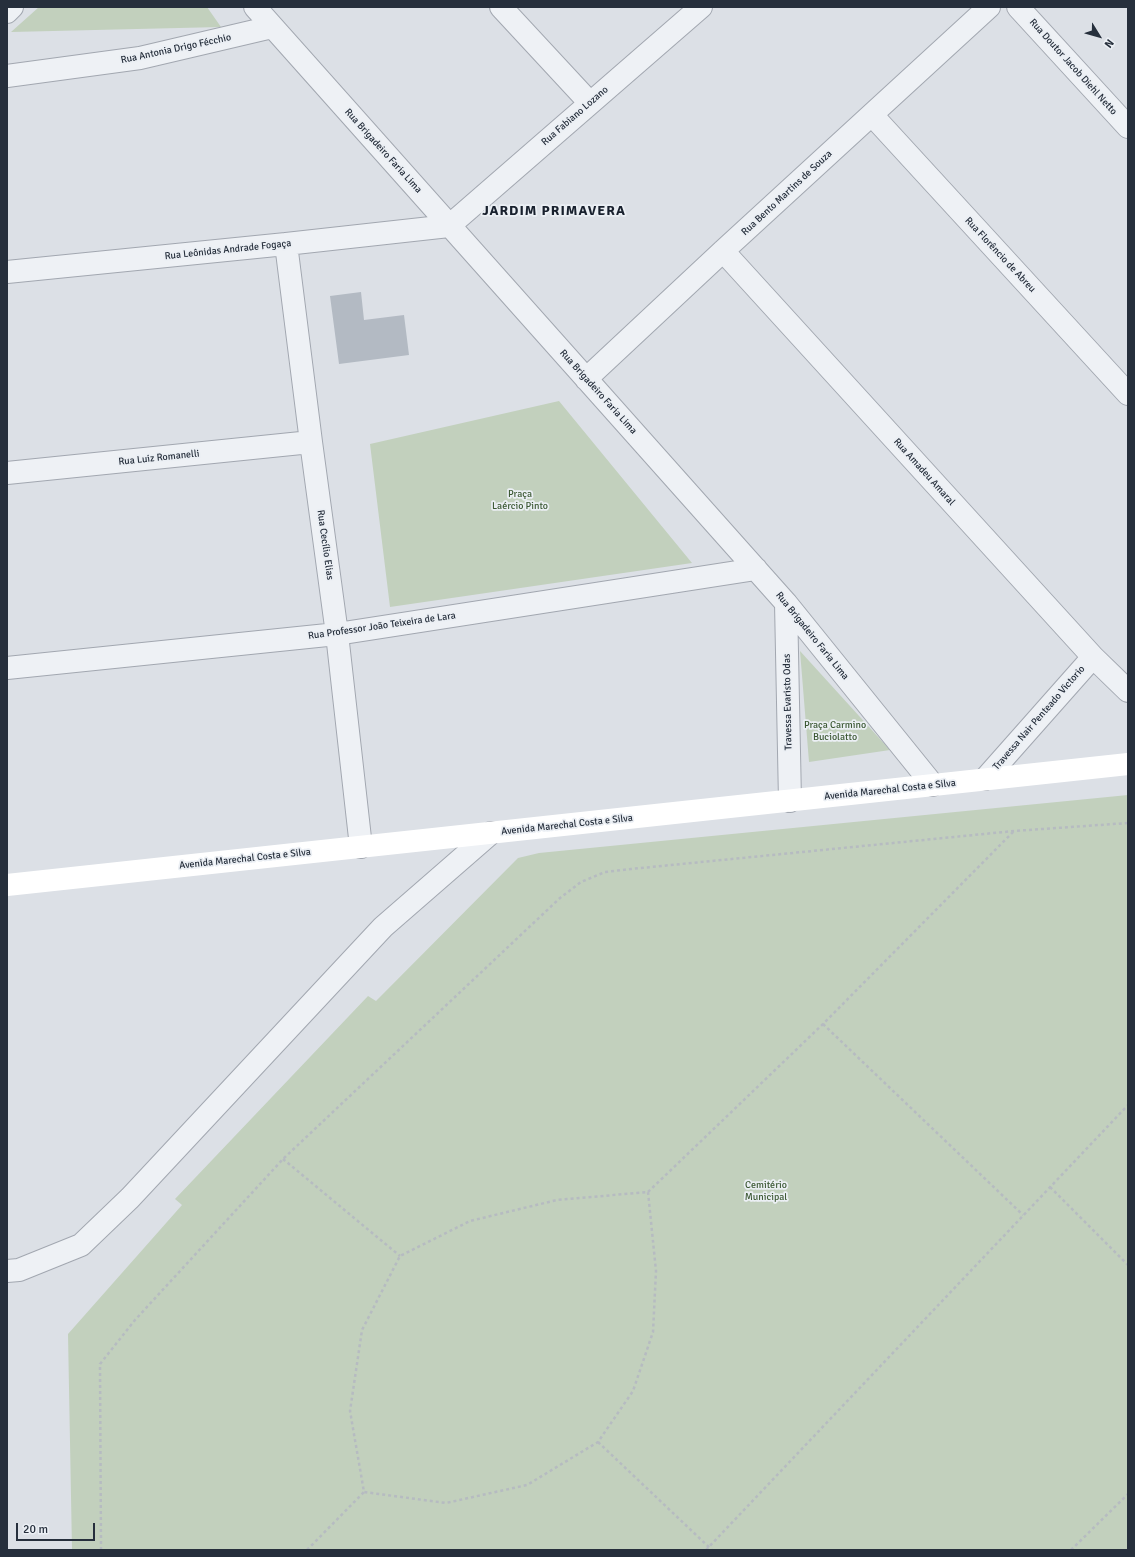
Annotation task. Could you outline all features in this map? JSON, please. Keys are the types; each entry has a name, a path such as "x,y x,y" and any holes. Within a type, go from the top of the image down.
{"main road":[{"name":"Avenida Marechal Costa e Silva","path":"7,885 1128,764"}],"street":[{"path":"7,12 12,7"},
{"name":"Rua Brigadeiro Faria Lima","path":"254,7 786,603 933,785"},
{"path":"501,7 590,103"},
{"name":"Rua Fabiano Lozano","path":"449,226 701,7"},
{"name":"Rua Bento Martins de Souza","path":"586,379 989,7"},
{"name":"Rua Doutor Jacob Diehl Netto","path":"1018,7 1128,127"},
{"name":"Rua Antonia Drigo Fécchio","path":"7,76 140,58 272,27"},
{"name":"Rua Florêncio de Abreu","path":"872,115 1128,394"},
{"name":"Rua Leônidas Andrade Fogaça","path":"7,272 449,226"},
{"name":"Rua Cecílio Elias","path":"286,244 337,634 361,847"},
{"name":"Rua Amadeu Amaral","path":"723,251 1092,657 1128,691"},
{"name":"Rua Luiz Romanelli","path":"7,473 311,442"},
{"name":"Rua Professor João Teixeira de Lara","path":"7,668 337,634 756,569"},
{"name":"Travessa Evaristo Odas","path":"786,603 790,801"},
{"name":"Travessa Nair Penteado Victorio","path":"985,779 1092,657"},
{"path":"7,1271 19,1270 81,1245 130,1198 383,927 491,833"}],"path":[{"path":"102,1550 100,1364 135,1320 283,1159 560,898 581,882 605,872 631,868 1014,831 1128,823"},
{"path":"364,1492 350,1411 362,1330 400,1256 470,1220 557,1200 648,1192 823,1024 1014,831"},
{"path":"823,1024 1023,1215"},
{"path":"706,1550 1128,1105"},
{"path":"283,1159 400,1256"},
{"path":"1050,1187 1128,1265"},
{"path":"364,1492 446,1503 527,1485 598,1442 633,1391 653,1332 656,1271 648,1192"},
{"path":"598,1442 712,1550"},
{"path":"307,1550 364,1492"},
{"path":"1071,1550 1128,1494"}],"green space":[{"path":"39,7 207,7 221,27 11,32"},
{"name":"Praça Laércio Pinto","path":"559,401 692,563 390,607 370,444"},
{"name":"Praça Carmino Buciolatto","path":"800,651 890,750 809,762"},
{"name":"Cemitério Municipal","path":"1128,795 1128,1550 72,1550 68,1334 182,1205 175,1199 368,996 376,1001 518,858 539,853"}],"building":[{"path":"361,292 364,320 404,315 409,355 339,364 330,296"}],"district":[{"name":"JARDIM PRIMAVERA","path":"554,211"}]}
